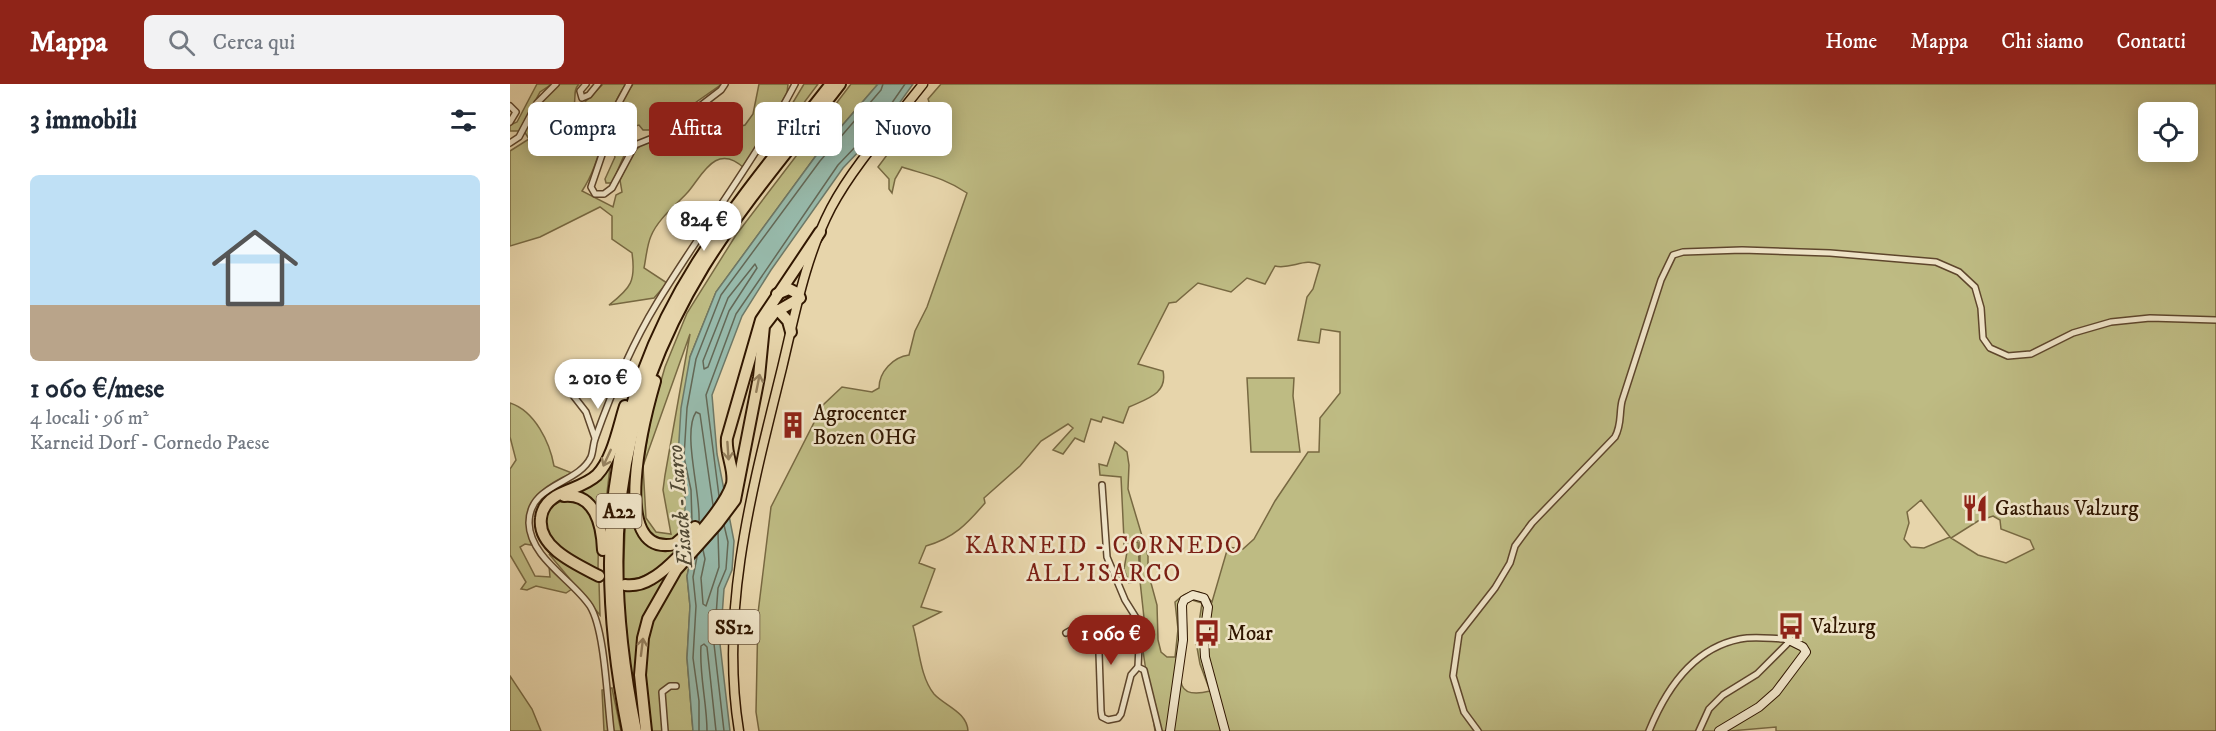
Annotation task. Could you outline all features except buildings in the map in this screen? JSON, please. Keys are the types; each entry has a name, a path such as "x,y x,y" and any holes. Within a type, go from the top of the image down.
{"highway":[{"name":"A22","path":"628,731 610,619 609,547 615,479 631,410 653,346 697,264 831,84"},
{"name":"A22","path":"636,731 617,605 616,547 621,491 631,440 648,380 684,300 726,234 840,84"},
{"path":"732,496 733,479 726,452 727,438 758,328 777,294 820,232"},
{"path":"646,731 640,675 643,638 656,602 676,570 732,496 759,377 764,326 771,315 800,298 795,292 789,290 777,294"},
{"path":"684,300 654,384 634,504 638,523 651,541 664,545 675,544 723,509"},
{"path":"778,310 788,321 791,332"},
{"path":"599,576 559,553 545,537 540,522 541,514 544,507 555,497 581,486 598,474 606,461 636,376 653,346"},
{"path":"555,497 576,496 586,501 595,512 601,529 604,588 610,619"},
{"path":"625,585 641,584 653,578 723,509"}],"main road":[{"name":"SS12","path":"739,731 732,684 738,584 756,474 800,298 820,232 852,175 923,84"}],"street":[{"path":"510,143 519,137 537,103 556,84"},
{"path":"586,84 580,91 582,98 589,95 598,84"},
{"path":"629,84 609,121 604,149 592,176 591,188 595,194 604,194 612,188 635,145 665,132 721,90 725,84"},
{"path":"610,731 596,620 585,599 538,549 531,535 529,523 531,511 539,497 559,482 581,470 591,457 595,440 619,381 656,304 738,183 772,129 795,84"},
{"path":"510,106 516,112 510,122"},
{"path":"1478,731 1464,712 1453,676 1459,634 1466,621 1495,588 1510,563 1515,546 1532,524 1615,437 1621,424 1619,413 1622,400 1661,280 1673,255 1683,252 1742,250 1830,253 1936,262 1959,272 1975,287 1981,308 1983,338 1990,348 2008,356 2031,354 2073,333 2112,322 2150,318 2216,320"},
{"path":"572,394 586,412 595,440"},
{"path":"1066,633 1082,624 1098,624 1102,717 1113,720 1121,714 1131,675 1138,667 1140,624 1125,600 1107,557 1102,485"},
{"path":"1170,731 1183,640 1182,605 1184,600 1193,595 1204,598 1208,607 1204,648 1225,731"},
{"path":"1650,729 1668,694 1683,672 1717,645 1743,638 1789,640 1806,652 1785,683 1766,702 1719,731"},
{"path":"1699,731 1709,709 1723,695 1756,674 1789,640"},
{"path":"1138,667 1144,670 1159,731"},
{"path":"665,731 662,692 670,686 676,686"}],"shaded area":[{"path":"537,84 552,84 540,92 535,102 528,102 528,114 519,131 510,131 510,125 517,122"},
{"path":"558,84 579,84 575,102 542,102"},
{"path":"603,84 626,84 616,102 585,102"},
{"path":"633,84 722,84 696,102 649,102 649,130 643,130 637,126 637,102 622,101"},
{"path":"759,84 788,84 787,93 782,102 755,102"},
{"path":"804,84 818,84 804,102 793,102"},
{"path":"851,84 878,84 862,102 854,102 854,112 842,126 842,102 837,102"},
{"path":"941,84 2216,84 2216,731 1776,731 1776,727 1730,731 1155,731 1143,651 1144,618 1140,581 1129,583 1124,569 1127,552 1124,551 1124,543 1138,542 1140,580 1140,540 1124,540 1121,477 1100,475 1099,464 1107,466 1115,442 1127,452 1128,489 1148,556 1148,572 1157,605 1158,640 1161,652 1167,657 1175,657 1178,629 1175,602 1185,594 1199,592 1212,602 1228,547 1243,549 1254,539 1275,501 1308,452 1319,452 1320,418 1340,393 1340,332 1321,329 1319,343 1298,340 1307,297 1313,289 1320,265 1309,262 1275,266 1265,284 1247,278 1231,292 1198,283 1176,302 1169,303 1138,364 1163,371 1162,385 1154,395 1129,407 1123,423 1103,417 1101,422 1091,419 1084,442 1075,438 1063,454 1053,450 1073,428 1068,424 1041,441 1020,466 984,498 985,503 966,524 944,539 926,546 919,563 935,569 921,607 941,612 913,626 920,661 929,687 934,694 960,714 967,724 968,731 759,731 756,712 758,613 771,507 823,405 842,387 872,392 879,388 881,376 888,366 903,356 909,355 915,331 927,307 967,193 943,180 902,167 895,179 892,193 889,189 889,179 878,167 886,156 952,156 952,102 929,102 928,99","holes":["1921,500 1950,537 1924,548 1911,547 1904,539 1909,523 1907,512","1993,516 2000,520 2001,529 2030,540 2034,549 2006,563 1978,555 1951,538 1978,521","1192,600 1202,603 1196,642 1200,664 1210,691 1196,693 1188,692 1181,680 1187,637 1186,604"]},
{"path":"755,104 755,149 744,168 725,158 717,160 704,171 654,230 648,243 644,268 667,283 654,298 609,305 622,294 630,283 633,263 632,253 612,239 612,216 600,207 540,237 510,246 510,151 528,140 528,156 598,156 582,191 613,207 616,195 622,192 620,180 632,156 637,156 637,149 649,141 649,156 743,156 743,126 753,114"},
{"path":"528,124 528,137 524,131"},
{"path":"624,156 612,183 606,183 605,179 615,157"},
{"path":"796,156 816,156 716,292 690,357 681,478 687,508 685,532 675,539 665,541 645,531 638,496 651,416 665,367 687,313 736,235","holes":["690,334 663,490 671,534 656,532 646,518 643,466"]},
{"path":"1247,378 1294,378 1293,396 1300,452 1251,452"},
{"path":"510,403 519,407 534,420 545,438 554,466 572,473 556,481 536,497 528,513 527,522 531,545 525,544 520,547 535,576 550,577 549,566 572,589 566,593 536,586 527,590 521,589 526,582 510,555 510,469 516,460 510,437"},
{"path":"635,448 632,504 642,537 680,545 656,570 632,580 623,581 626,507"},
{"path":"611,459 603,526 570,492"},
{"path":"569,500 580,504 593,519 598,538 598,571 571,556 548,534 545,525 548,512 555,504"},
{"path":"549,554 599,582 600,615"},
{"path":"691,558 687,576 690,606 687,658 693,731 650,731 645,680 648,639 653,620 662,601"},
{"path":"674,565 648,611 639,716 630,670 623,588"},
{"path":"510,676 532,709 541,731 510,731"},
{"path":"612,688 621,731 604,731 602,690"}],"water":[{"path":"878,84 913,84 900,102 862,102"},
{"path":"854,112 854,156 843,168 771,270 742,316 712,395 717,454 734,541 732,570 724,589 720,644 730,731 693,731 687,658 690,606 687,576 691,558 685,532 685,491 678,457 681,408 690,357 716,292 815,157 842,156 842,126"}],"place":[{"name":"Agrocenter Bozen OHG","path":"793,425"},
{"name":"Gasthaus Valzurg","path":"1975,508"},
{"name":"Valzurg","path":"1791,626"},
{"name":"Moar","path":"1207,633"}],"district":[{"name":"KARNEID - CORNEDO ALL'ISARCO","path":"1104,559"}],"water label":[{"name":"Eisack - Isarco","path":"679,506"}]}
